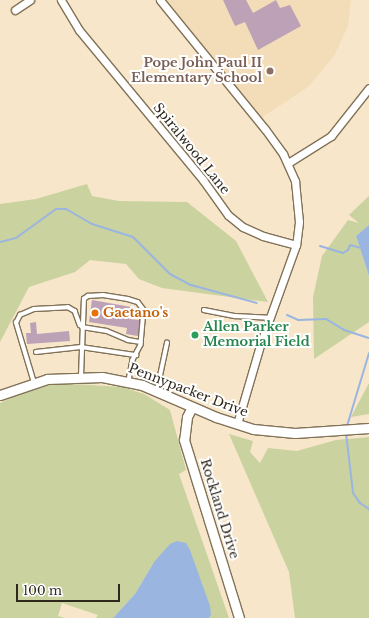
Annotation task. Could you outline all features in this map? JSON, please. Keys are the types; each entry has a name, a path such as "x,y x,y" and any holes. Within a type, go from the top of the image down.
{"street":[{"path":"15,10 30,0"},
{"name":"Spiralwood Lane","path":"60,0 79,30 207,184 228,215 243,227 263,236 296,245"},
{"path":"160,0 265,129 288,163 294,181 298,201 296,245 269,318 237,424"},
{"path":"288,163 331,136 369,88"},
{"name":"Pennypacker Drive","path":"0,395 34,383 81,376 129,381 237,424 266,432 337,431 369,428"},
{"name":"Rockland Drive","path":"192,407 187,417 184,440 239,618"}],"lane":[{"path":"81,376 84,299 88,296 128,299 138,302 144,310 141,342 129,381"},
{"path":"34,383 16,323 24,313 34,309 68,307 75,311 82,327"},
{"path":"204,310 235,316 269,318"},
{"path":"82,327 107,331 128,340 141,342"},
{"path":"157,392 167,342"},
{"path":"36,352 81,347 136,355"}],"shaded area":[{"name":"Pope John Paul II Elementary School","path":"160,0 351,0 348,26 334,56 308,87 258,120"}],"green space":[{"path":"87,184 92,196 119,201 187,202 236,241 268,302 162,288 139,279 126,264 90,260 75,272 29,287 0,342 0,204 36,199"},
{"path":"369,196 369,225 356,236 369,276 369,322 314,359 313,297 322,256 348,220 359,223 349,215"},
{"path":"57,383 122,387 144,394 170,410 186,470 179,474 229,618 209,618 211,615 154,562 135,594 113,618 96,618 98,615 62,603 58,616 65,618 0,618 0,403 17,395"},
{"path":"369,383 369,414 351,417"},
{"path":"229,434 253,441 250,452 260,463 268,448 297,451 336,440 369,437 369,618 295,618 289,572"}],"water":[{"path":"369,225 369,276 356,236"},
{"path":"177,541 186,543 190,550 210,606 211,615 209,618 113,618 135,594 154,562 170,544"}],"building":[{"path":"223,0 246,0 253,13 276,0 280,8 290,5 301,26 258,50 245,22 235,26"},
{"path":"92,300 131,307 129,319 140,320 138,336 126,334 127,328 89,322"},
{"path":"36,322 37,334 69,331 70,341 27,344 26,333 31,333 30,323"}],"waterway":[{"path":"0,242 16,238 56,209 66,209 92,224 133,237 170,274 191,285 257,303"},
{"path":"320,246 343,253 348,250 350,245 361,248"},
{"path":"287,315 298,320 326,319 344,330 369,338"},
{"path":"347,426 369,353"},
{"path":"346,433 353,493 360,503 369,509"}],"place":[{"name":"Pope John Paul II Elementary School","path":"270,71"},
{"name":"Gaetano's","path":"95,313"},
{"name":"Allen Parker Memorial Field","path":"195,335"}]}
